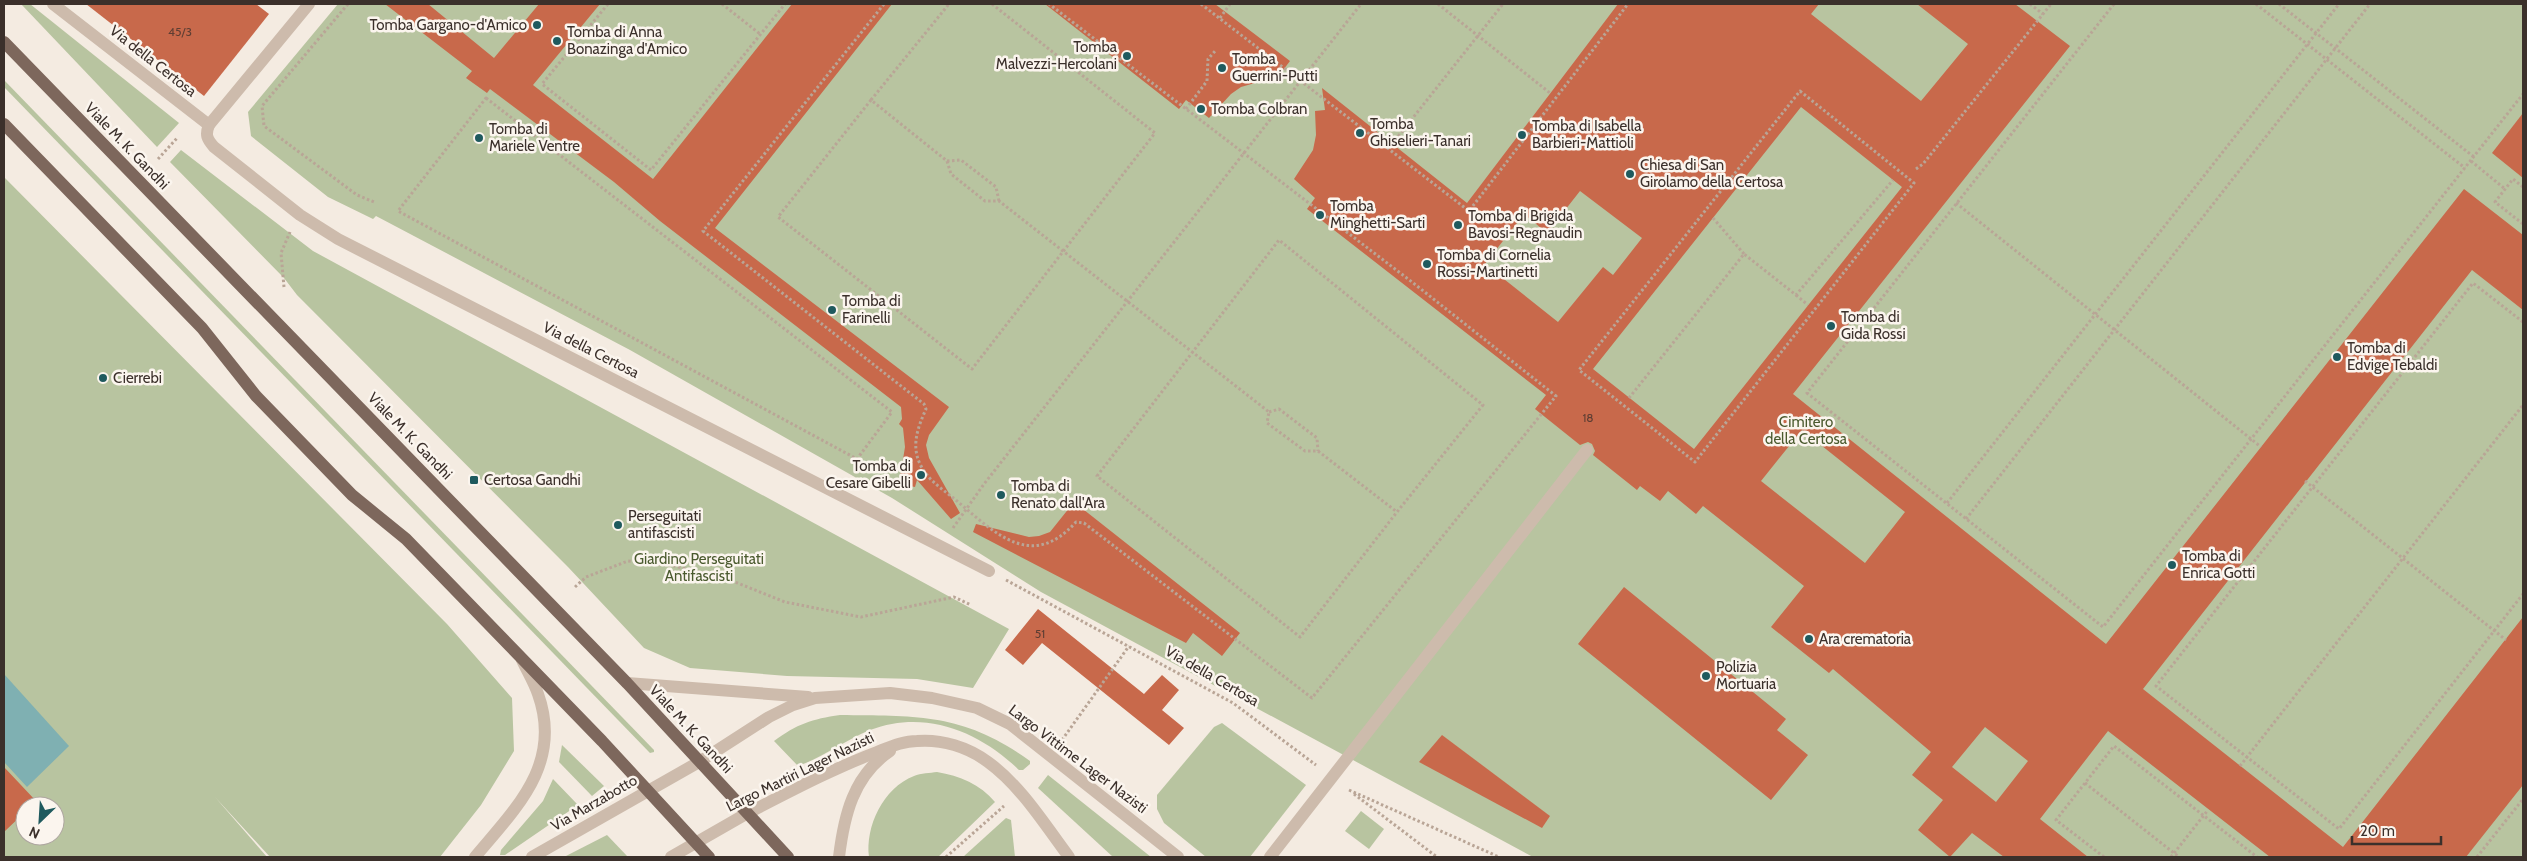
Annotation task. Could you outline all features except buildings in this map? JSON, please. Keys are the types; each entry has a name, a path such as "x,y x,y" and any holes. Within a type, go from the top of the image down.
{"main road":[{"name":"Viale M. K. Gandhi","path":"4,42 627,683 746,814 788,857"},
{"path":"4,124 202,328 256,396 352,494 406,539 709,857"}],"street":[{"name":"Via della Certosa","path":"53,4 209,125 207,131 208,139 214,147 300,215 338,239 989,571"},
{"path":"209,125 309,4"},
{"path":"1270,857 1587,450"},
{"path":"475,857 520,802 541,767 545,743 544,716 538,694 522,660"},
{"path":"627,683 816,698"},
{"name":"Largo Vittime Lager Nazisti","path":"672,777 769,717 793,705 816,698 890,693 932,698 977,708 1010,724 1178,857"},
{"name":"Largo Martiri Lager Nazisti","path":"696,842 746,814 855,760 900,743 915,741 945,742 962,748 989,762 1018,791 1069,857"},
{"name":"Largo Martiri Lager Nazisti","path":"838,857 845,815 858,786 871,767 900,743"},
{"name":"Via Marzabotto","path":"532,857 672,777"},
{"path":"671,857 696,842"}],"path":[{"path":"348,4 262,106 262,116 264,126 357,195 374,202"},
{"path":"608,4 542,84 651,170 784,4"},
{"path":"722,4 760,34"},
{"path":"884,4 703,231 924,404 926,409 917,430 916,440 920,464 936,485 966,509 1008,540 1019,545 1031,547 1044,546 1066,533 1076,522 1084,524 1312,698 1556,396 1050,4"},
{"path":"949,4 778,217 972,369 1155,133 992,4"},
{"path":"1201,4 1302,80 1469,211 1628,4"},
{"path":"1220,18 1230,4"},
{"path":"951,531 966,509 1360,4"},
{"path":"1438,4 1550,93"},
{"path":"1389,149 1503,4"},
{"path":"2030,4 2043,14"},
{"path":"1916,169 1923,164 2051,4"},
{"path":"2114,4 1807,393 2103,627 2523,94"},
{"path":"2256,4 2465,168"},
{"path":"2279,4 2474,157"},
{"path":"1947,503 2339,4"},
{"path":"1966,519 2370,4"},
{"path":"1186,109 1206,84 1209,73 1208,59 1216,50"},
{"path":"1800,92 1914,184 1694,462 1623,406 1579,370 1800,92"},
{"path":"486,98 892,412 857,460 398,211 486,98"},
{"path":"871,100 947,161 950,174 985,200 999,201 1269,412"},
{"path":"158,159 178,137"},
{"path":"947,161 961,160 996,187 999,201"},
{"path":"2471,161 2505,189"},
{"path":"2523,187 2513,179 2495,202 2523,224"},
{"path":"1796,295 1894,180"},
{"path":"1956,203 2260,447"},
{"path":"284,287 281,253 283,245 300,215"},
{"path":"1713,218 1744,254 1808,305"},
{"path":"1279,240 1483,406 1397,512 1300,637 1097,476 1193,353 1279,240"},
{"path":"1629,398 1744,254"},
{"path":"2523,322 2473,283 2156,686 2339,829 2523,594"},
{"path":"1843,331 1851,337"},
{"path":"2240,766 2523,405"},
{"path":"1269,412 1279,409 1317,438 1318,451"},
{"path":"1269,412 1267,423 1305,451 1318,451 1397,512"},
{"path":"2305,481 2506,640"},
{"path":"575,588 586,577 628,561 674,566 725,578 785,602 860,617 954,597 971,606"},
{"name":"Via della Certosa","path":"989,571 1233,703 1318,766"},
{"path":"1058,746 1129,646"},
{"path":"2104,857 2056,820 2114,746 2257,857"},
{"path":"2085,783 2179,857"},
{"path":"1437,857 1349,790 1498,857"},
{"path":"2477,857 2523,799"},
{"path":"946,857 1003,807"},
{"path":"2171,857 2208,810"}],"green space":[{"path":"21,4 30,4 179,123 157,147"},
{"name":"Cimitero della Certosa","path":"338,4 2523,4 2523,857 1533,857 1041,592 892,498 630,350 376,216 373,219 328,197 251,136 248,112"},
{"path":"4,80 654,752 650,753 4,87"},
{"name":"Giardino Perseguitati Antifascisti","path":"181,150 313,251 1009,629 973,688 917,679 787,676 690,668 644,648 568,567 297,295 284,278 170,162"},
{"name":"Cierrebi","path":"4,177 447,624 512,698 514,751 481,805 440,857 270,857 215,797 267,857 4,857"},
{"path":"840,715 917,717 940,720 983,734 1006,745 1030,761 1030,764 1023,770 1019,770 987,744 969,735 931,723 891,724 870,730 798,766 774,741 805,723"},
{"path":"1222,723 1306,785 1250,857 1206,857 1164,823 1157,809 1157,795 1214,727"},
{"path":"562,745 604,786 592,796 559,762"},
{"path":"937,772 969,782 983,790 995,802 938,857 869,857 870,833 873,821 878,810 893,789 917,775"},
{"path":"1048,775 1151,857 1113,857 1038,788"},
{"path":"553,779 578,805 505,855 500,855 501,850 543,801"},
{"path":"1361,811 1384,829 1369,849 1345,831"},
{"path":"1006,818 1011,820 1015,857 963,857"},
{"path":"607,835 628,857 564,857"}],"water":[{"path":"4,674 69,746 27,787 4,762"}],"place":[{"name":"Tomba Gargano-d'Amico","path":"537,25"},
{"name":"Tomba di Anna Bonazinga d'Amico","path":"557,41"},
{"name":"Tomba Malvezzi-Hercolani","path":"1127,56"},
{"name":"Tomba Guerrini-Putti","path":"1222,68"},
{"name":"Tomba Colbran","path":"1201,109"},
{"name":"Tomba Ghiselieri-Tanari","path":"1360,133"},
{"name":"Tomba di Isabella Barbieri-Mattioli","path":"1522,135"},
{"name":"Tomba di Mariele Ventre","path":"479,138"},
{"name":"Chiesa di San Girolamo della Certosa","path":"1630,174"},
{"name":"Tomba Minghetti-Sarti","path":"1320,215"},
{"name":"Tomba di Brigida Bavosi-Regnaudin","path":"1458,225"},
{"name":"Tomba di Cornelia Rossi-Martinetti","path":"1427,264"},
{"name":"Tomba di Farinelli","path":"832,310"},
{"name":"Tomba di Gida Rossi","path":"1831,326"},
{"name":"Tomba di Edvige Tebaldi","path":"2337,357"},
{"name":"Cierrebi","path":"103,378"},
{"name":"Tomba di Cesare Gibelli","path":"921,475"},
{"name":"Certosa Gandhi","path":"474,480"},
{"name":"Tomba di Renato dall'Ara","path":"1001,495"},
{"name":"Perseguitati antifascisti","path":"618,525"},
{"name":"Tomba di Enrica Gotti","path":"2172,565"},
{"name":"Ara crematoria","path":"1809,639"},
{"name":"Polizia Mortuaria","path":"1706,676"}]}
